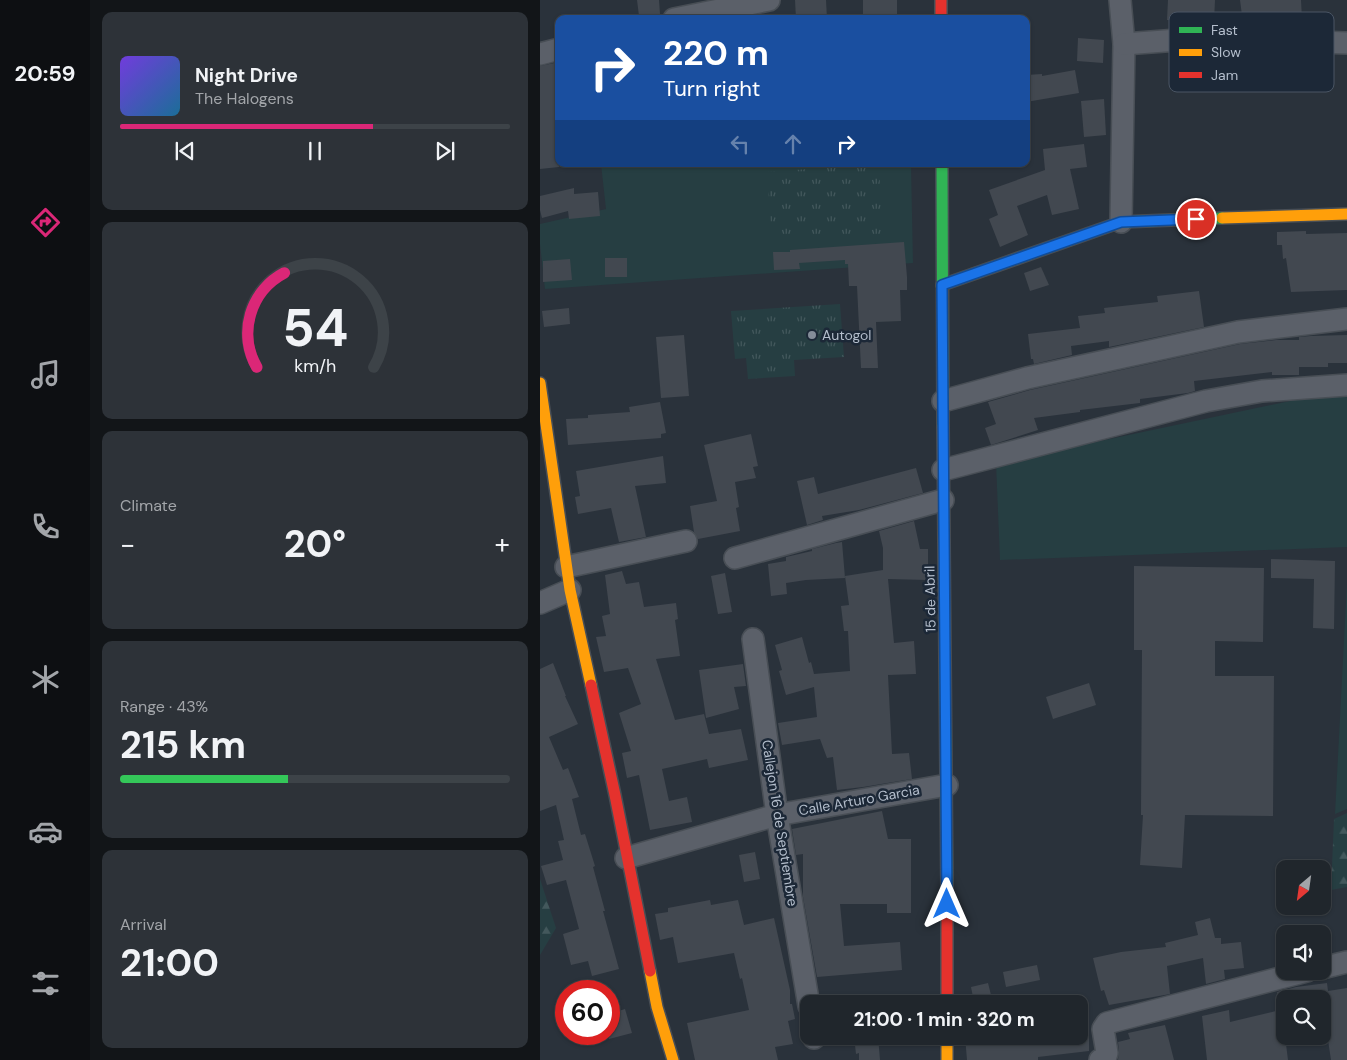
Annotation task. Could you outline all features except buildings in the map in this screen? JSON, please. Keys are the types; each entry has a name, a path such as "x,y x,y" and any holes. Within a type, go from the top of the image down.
{"street":[{"path":"694,15 770,0"},
{"path":"941,0 941,15"},
{"path":"1120,0 1124,44 1121,222"},
{"path":"1124,44 1169,41"},
{"path":"1334,43 1347,44"},
{"path":"540,54 555,50"},
{"name":"15 de Abril","path":"942,167 947,995"},
{"path":"942,285 1121,222 1347,214"},
{"path":"943,401 1027,378 1238,332 1347,319"},
{"path":"540,384 570,590 615,795 656,1007 673,1060"},
{"path":"943,470 1206,401 1262,391 1347,385"},
{"path":"735,558 943,500"},
{"path":"566,567 686,541"},
{"path":"540,603 570,590"},
{"name":"Callejon 16 de Septiembre","path":"753,639 777,815 807,995"},
{"name":"Calle Arturo Garcia","path":"626,858 777,815 947,785"},
{"path":"1331,966 1347,962"},
{"path":"1100,1060 1105,1059 1107,1053 1103,1029 1107,1023 1276,979"},
{"path":"947,1045 947,1060"}],"green space":[{"path":"601,167 911,167 913,263 545,289 540,244 540,224 606,209"},
{"path":"837,167 879,167 882,234 772,240 767,172"},
{"path":"840,304 844,357 794,360 795,376 748,379 746,358 735,359 731,311"},
{"path":"1347,389 1347,547 1000,560 996,463"},
{"path":"1347,582 1347,809 1335,814"},
{"path":"1347,813 1347,887 1331,890 1334,819"},
{"path":"540,879 556,928 540,955"}],"traffic: fast":[{"path":"942,167 943,426"},
{"path":"942,285 1121,222 1222,218"},
{"path":"945,659 947,895"}],"traffic: slow":[{"path":"1222,218 1347,214"},
{"path":"540,383 570,590 591,685"},
{"path":"943,426 945,659"},
{"path":"650,971 657,1007 673,1060"},
{"path":"947,1045 947,1060"}],"traffic: jam":[{"path":"941,0 941,15"},
{"path":"591,685 650,971"},
{"path":"947,895 947,995"}],"place":[{"name":"Autogol","path":"812,335"}],"route":[{"path":"947,904 942,285 1121,222 1196,219"}]}
